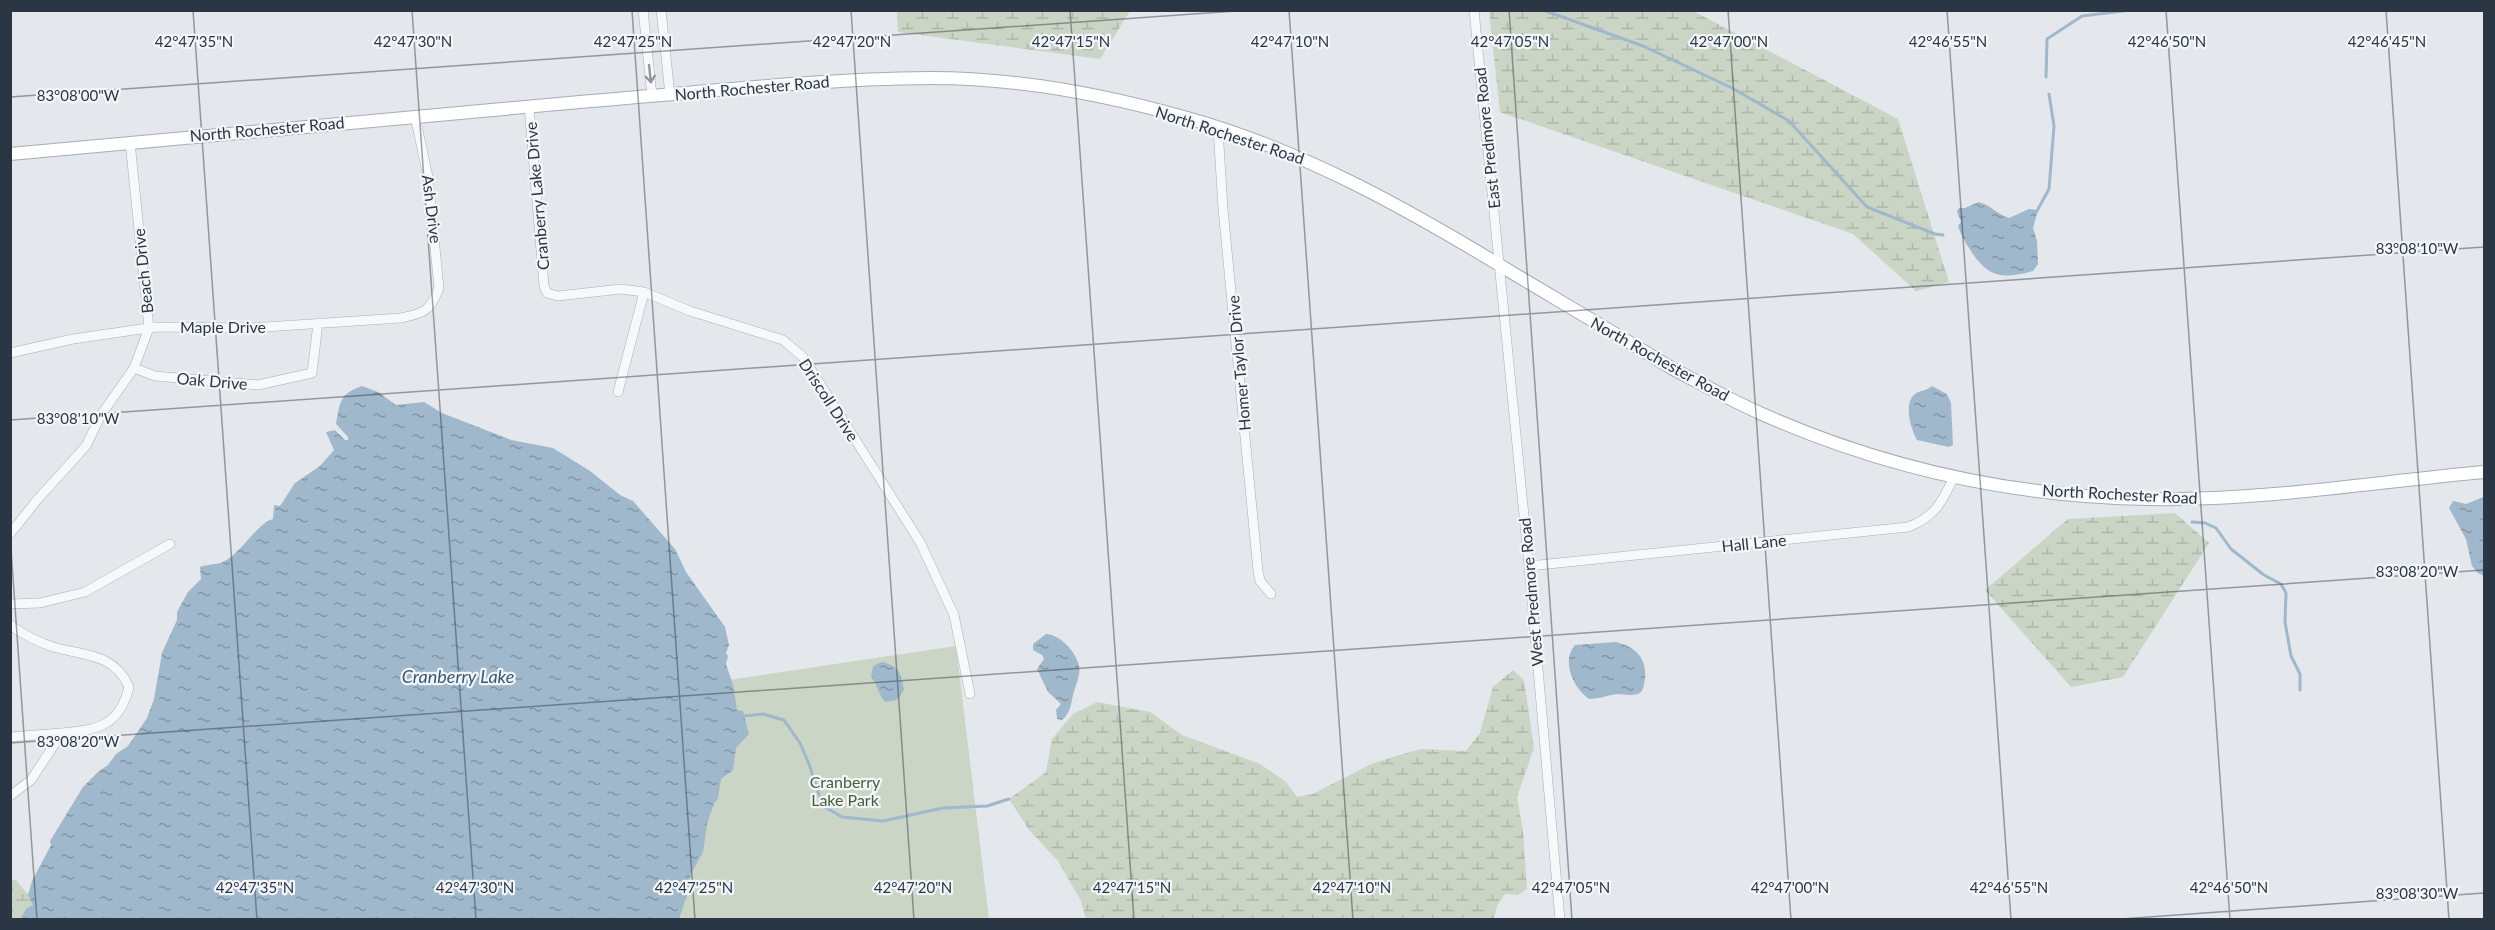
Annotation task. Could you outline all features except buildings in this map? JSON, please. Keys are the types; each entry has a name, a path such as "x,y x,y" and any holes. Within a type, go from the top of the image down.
{"main road":[{"name":"North Rochester Road","path":"10,154 529,106 843,81 931,78 1047,87 1110,98 1189,118 1272,146 1351,181 1445,231 1673,369 1761,414 1899,464 2015,489 2150,499 2208,498 2484,472"}],"street":[{"path":"643,10 652,96"},
{"path":"661,10 670,95"},
{"name":"East Predmore Road","path":"1474,10 1500,265"},
{"name":"Cranberry Lake Drive","path":"529,106 544,286"},
{"name":"Ash Drive","path":"415,116 428,177 438,264 439,288 433,303"},
{"name":"Homer Taylor Drive","path":"1218,128 1223,209 1258,572 1260,581 1271,594"},
{"name":"Beach Drive","path":"10,534 86,446 100,415 134,368 149,328 130,142"},
{"name":"West Predmore Road","path":"1500,265 1560,920"},
{"name":"Driscoll Drive","path":"544,286 547,293 558,296 621,290 644,292 690,311 783,340 803,357 920,542 954,615 970,694"},
{"path":"618,392 644,292"},
{"name":"Maple Drive","path":"10,352 73,339 149,328 250,328 401,318 423,313 433,303"},
{"name":"Oak Drive","path":"134,368 155,376 258,385 312,373 318,323"},
{"name":"Hall Lane","path":"1529,566 1908,527 1924,522 1939,507 1954,477"},
{"path":"10,604 40,603 86,592 170,544"},
{"path":"10,625 34,639 93,656 112,664 120,669 129,687 126,699 106,724 92,730 10,737"},
{"path":"10,796 31,780 63,734"}],"green space":[{"path":"897,10 1130,11 1100,59 898,32"},
{"path":"1489,11 1693,11 1898,119 1949,282 1916,291 1853,234 1500,112"},
{"path":"2175,513 2209,543 2123,677 2071,687 1985,590 2068,519"},
{"name":"Cranberry Lake Park","path":"956,646 989,919 515,919 494,715"},
{"path":"1513,670 1524,680 1534,748 1517,797 1523,831 1527,889 1518,895 1505,894 1497,906 1494,919 1086,919 1081,901 1058,861 1029,830 1009,799 1046,772 1052,739 1073,714 1097,702 1150,712 1182,735 1260,764 1286,782 1297,797 1313,794 1371,764 1421,749 1466,751 1480,733 1493,687"},
{"path":"11,880 16,880 37,900 28,919 11,920"}],"water":[{"path":"1979,202 2009,218 2029,209 2038,210 2033,228 2037,241 2038,264 2033,271 2012,275 1995,274 1976,258 1960,232 1958,226 1961,222 1957,211 1959,208"},
{"name":"Cranberry Lake","path":"362,386 378,392 396,405 424,402 442,413 511,440 553,448 590,471 620,495 633,501 675,549 686,572 725,627 729,645 726,664 733,685 737,710 743,711 749,734 736,748 733,770 721,779 718,798 707,824 703,852 691,874 679,919 21,919 26,909 33,905 28,895 32,881 51,845 50,841 83,787 108,765 116,754 128,746 147,718 154,699 162,653 177,620 177,612 188,592 201,579 200,567 220,563 230,558 261,526 273,519 274,505 280,506 295,483 320,466 334,450 326,432 335,430 345,440 348,440 336,424 340,405 349,392"},
{"path":"1932,386 1947,394 1951,403 1953,445 1949,447 1917,440 1912,430 1909,410 1911,398"},
{"path":"2484,497 2484,576 2472,566 2466,539 2449,508 2453,501 2466,504"},
{"path":"1046,634 1057,637 1067,645 1075,655 1079,666 1079,677 1070,709 1062,720 1057,719 1056,710 1061,704 1048,692 1037,669 1044,659 1042,655 1033,650 1033,644"},
{"path":"1616,642 1634,650 1642,659 1645,671 1643,689 1636,694 1617,694 1589,699 1578,688 1571,674 1569,659 1571,651 1575,645"},
{"path":"882,662 896,668 900,675 904,690 897,700 885,702 871,676 873,666"}],"waterway":[{"path":"1543,10 1643,46 1732,88 1789,121 1867,207 1935,234 1943,235"},
{"path":"2046,77 2047,39 2082,16 2131,10"},
{"path":"2037,211 2049,189 2054,126 2049,94"},
{"path":"2192,522 2205,523 2216,528 2231,549 2264,575 2281,584 2286,593 2285,622 2291,656 2300,674 2300,690"},
{"path":"744,716 763,714 784,720 800,743 821,801 825,807 842,817 883,821 943,808 987,806 1009,799"}]}
